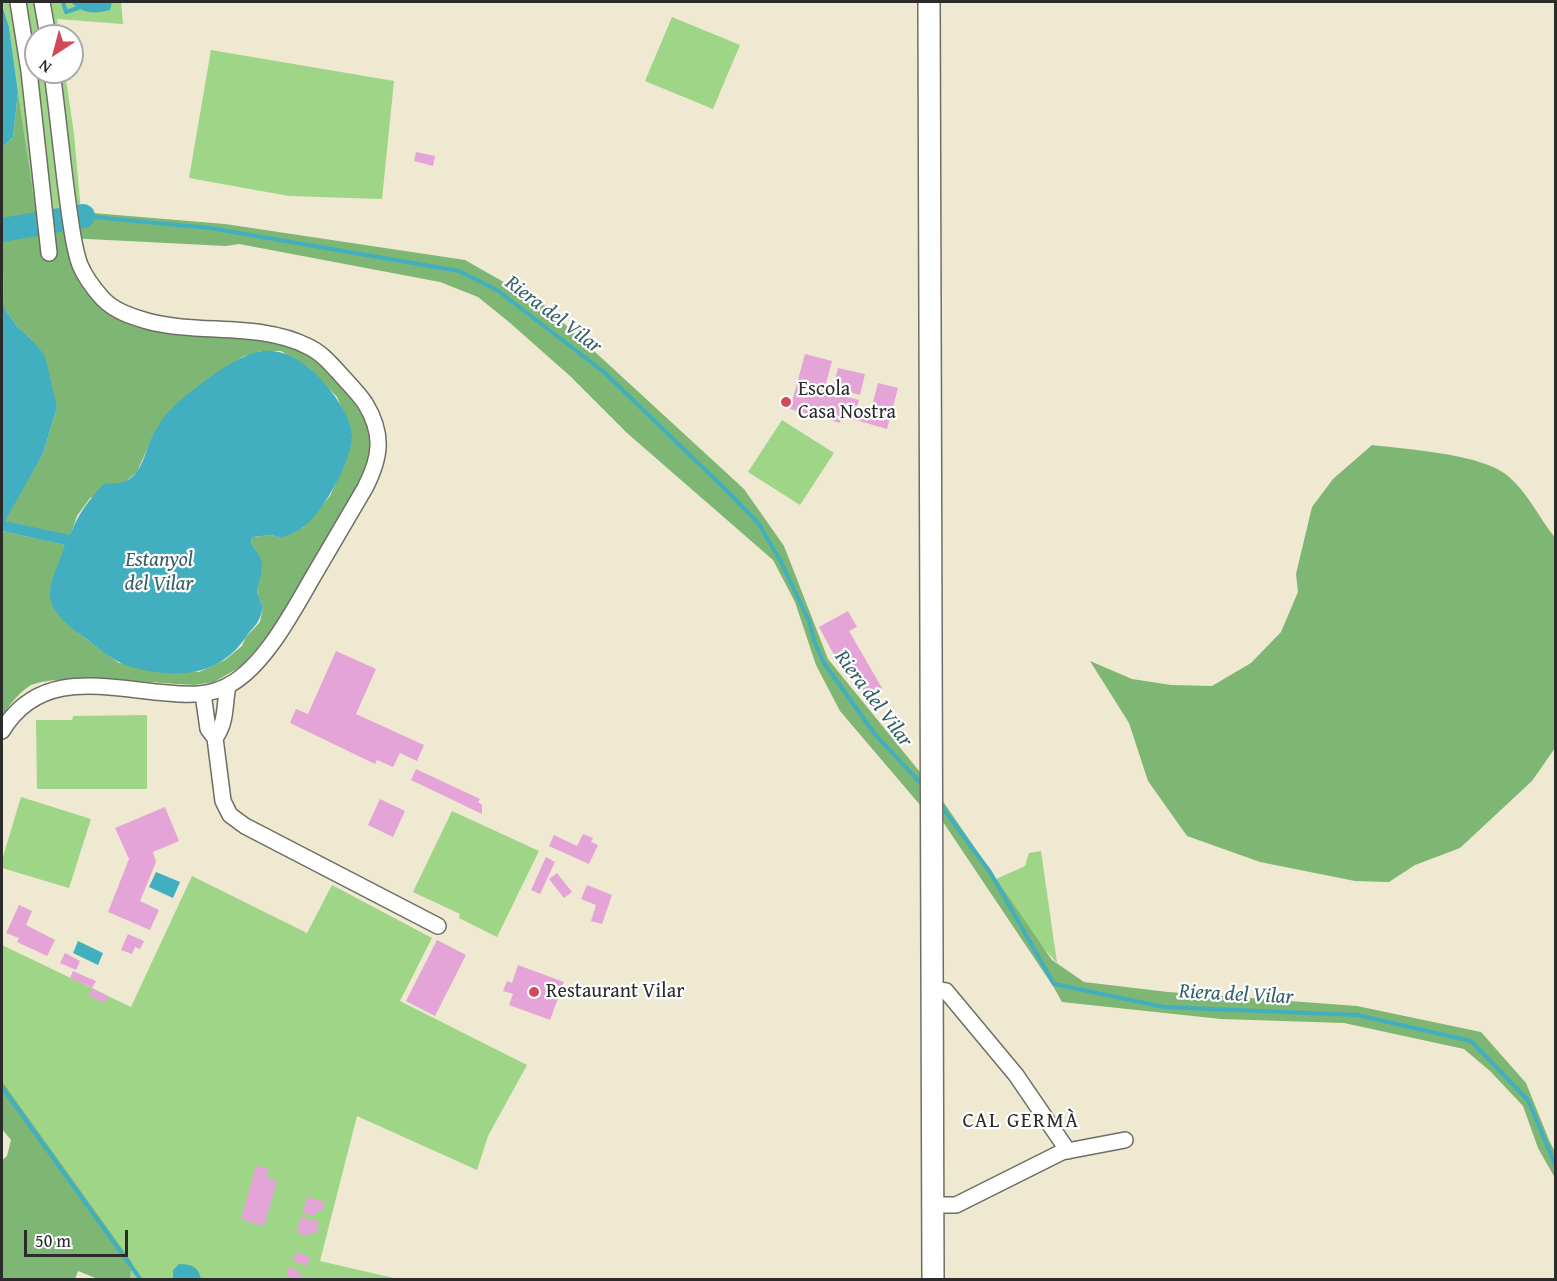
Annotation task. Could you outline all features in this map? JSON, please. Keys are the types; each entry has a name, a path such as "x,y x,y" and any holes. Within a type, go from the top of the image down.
{"main road":[{"path":"929,2 933,1280"}],"street":[{"path":"18,2 30,82 47,245"},
{"path":"42,2 46,24"},
{"path":"2,731 22,706 41,693 59,688 89,686 186,695 203,694 228,686 249,670 288,619 365,488 373,473 379,452 378,433 372,414 360,396 327,360 309,346 284,336 268,333 160,325 123,314 104,300 84,274 79,263 67,193 53,84"},
{"path":"215,738 225,721 224,702 228,686"},
{"path":"203,694 208,729 215,738 223,801 230,815 245,826 438,926"},
{"path":"932,989 946,991 1016,1076 1068,1151"},
{"path":"933,1204 957,1205 1068,1151 1125,1140"}],"green space":[{"path":"2,2 121,2 123,24 57,19 58,24 24,24 24,84 67,84 82,223 36,220 9,27"},
{"path":"672,17 740,45 713,109 645,81"},
{"path":"211,50 394,81 382,199 289,196 189,178"},
{"path":"18,92 37,220 81,223 81,212 225,224 465,260 544,305 744,489 784,546 828,659 924,777 926,812 840,711 816,665 795,602 773,560 627,433 570,376 509,322 478,297 440,282 239,244 226,246 68,238 73,270 85,291 101,307 120,319 163,332 277,344 295,349 310,357 349,397 357,407 366,426 369,436 369,456 363,478 278,624 242,666 214,682 194,685 82,679 41,682 28,687 20,694 2,718 2,531 66,545 54,576 78,633 119,663 199,672 225,660 242,646 246,637 260,622 263,606 258,597 257,587 262,570 256,550 251,543 252,537 271,535 281,538 304,527 330,496 352,433 337,397 309,368 281,351 261,351 242,357 170,410 153,436 137,472 125,482 90,498 77,516 70,536 4,521 43,454 57,408 32,340 17,326 4,308 2,148 13,137"},
{"path":"782,420 834,453 800,505 748,472"},
{"path":"1372,445 1443,454 1481,462 1496,469 1508,476 1522,490 1556,539 1555,748 1532,781 1460,848 1415,865 1389,882 1355,881 1260,862 1187,836 1148,781 1129,723 1090,661 1132,679 1171,685 1212,686 1251,663 1281,632 1298,592 1296,574 1312,507 1333,479"},
{"path":"147,715 147,789 37,789 36,720 72,720 73,716"},
{"path":"21,797 91,819 69,888 2,868 2,860"},
{"path":"942,800 1052,960 1084,982 1168,992 1357,1006 1481,1032 1526,1083 1555,1152 1555,1178 1538,1148 1523,1106 1490,1071 1464,1049 1344,1023 1221,1019 1062,1002 941,819"},
{"path":"452,811 539,851 497,937 459,918 460,914 413,892"},
{"path":"1041,851 1057,963 1041,945 996,879 1025,866 1029,853"},
{"path":"192,876 307,933 332,885 432,938 400,1001 527,1065 488,1136 477,1170 357,1116 320,1261 398,1279 173,1277 173,1279 130,1279 132,1262 2,1081 2,945 131,1007"},
{"path":"2,1081 132,1262 130,1279 98,1279 78,1271 75,1279 2,1279 2,1160 7,1156 11,1140 2,1129"}],"water":[{"path":"71,2 112,2 110,10 94,12 84,11"},
{"path":"2,4 9,27 18,92 13,137 2,148"},
{"name":"Estanyol del Vilar","path":"2,269 4,308 17,326 45,356 57,408 43,454 5,521 70,535 84,508 104,484 124,482 136,473 153,435 171,409 214,374 251,354 270,351 284,353 297,359 321,379 343,409 352,434 343,470 320,508 303,528 281,538 271,535 252,537 251,543 262,565 257,591 263,606 262,612 257,623 237,649 216,665 191,672 164,673 130,667 110,657 69,626 54,609 50,597 51,584 65,545 2,531"},
{"path":"156,872 180,882 173,898 149,887"},
{"path":"78,941 103,953 98,965 73,953"},
{"path":"179,1264 194,1267 201,1279 173,1279 173,1270"}],"building":[{"path":"416,152 435,156 433,166 414,161"},
{"path":"805,354 832,361 824,391 859,400 856,410 870,414 878,383 898,388 887,429 842,416 840,423 790,409"},
{"path":"838,368 865,374 860,395 833,388"},
{"path":"848,611 857,627 849,631 882,688 867,696 833,653 819,627"},
{"path":"336,651 376,669 356,714 424,745 417,761 400,753 393,767 377,760 375,764 290,723 296,709 308,714"},
{"path":"416,769 480,799 478,802 482,805 482,814 411,780"},
{"path":"380,799 405,811 393,837 368,825"},
{"path":"165,807 179,841 153,852 156,862 140,901 159,910 150,930 108,912 129,859 115,828"},
{"path":"583,834 593,838 591,842 598,845 589,864 549,846 554,835 577,846"},
{"path":"546,857 555,862 540,894 531,890"},
{"path":"557,873 572,892 564,898 549,879"},
{"path":"587,885 612,895 602,924 591,921 596,905 581,899"},
{"path":"19,905 32,911 26,925 55,940 47,956 17,942 19,938 6,933"},
{"path":"128,934 144,941 140,949 135,947 132,954 121,950"},
{"path":"437,940 466,955 435,1016 406,1001"},
{"path":"65,953 80,961 76,970 60,963"},
{"name":"Restaurant Vilar","path":"518,965 564,982 550,1020 509,1005 513,994 503,991 507,981 512,983"},
{"path":"73,971 96,981 92,988 70,978"},
{"path":"92,988 108,996 105,1003 89,996"},
{"path":"256,1166 269,1169 267,1178 277,1181 264,1226 241,1219"},
{"path":"307,1197 325,1202 322,1211 317,1210 315,1216 303,1213"},
{"path":"301,1217 319,1222 316,1234 310,1232 309,1236 297,1233"},
{"path":"296,1252 310,1257 307,1266 293,1261"},
{"path":"289,1267 302,1274 300,1280 286,1276"}],"waterway":[{"path":"63,2 66,12 78,8"},
{"name":"Riera del Vilar","path":"83,216 210,228 459,271 497,290 604,372 759,524 781,562 809,621 824,663 874,733 924,787"},
{"path":"2,230 83,216"},
{"name":"Riera del Vilar","path":"939,803 990,872 1054,984 1164,1007 1357,1015 1471,1041 1528,1100 1556,1167"},
{"path":"2,1087 141,1280"}],"place":[{"name":"Escola Casa Nostra","path":"786,402"},
{"name":"Restaurant Vilar","path":"534,992"}],"district":[{"name":"CAL GERMÀ","path":"1021,1122"}]}
